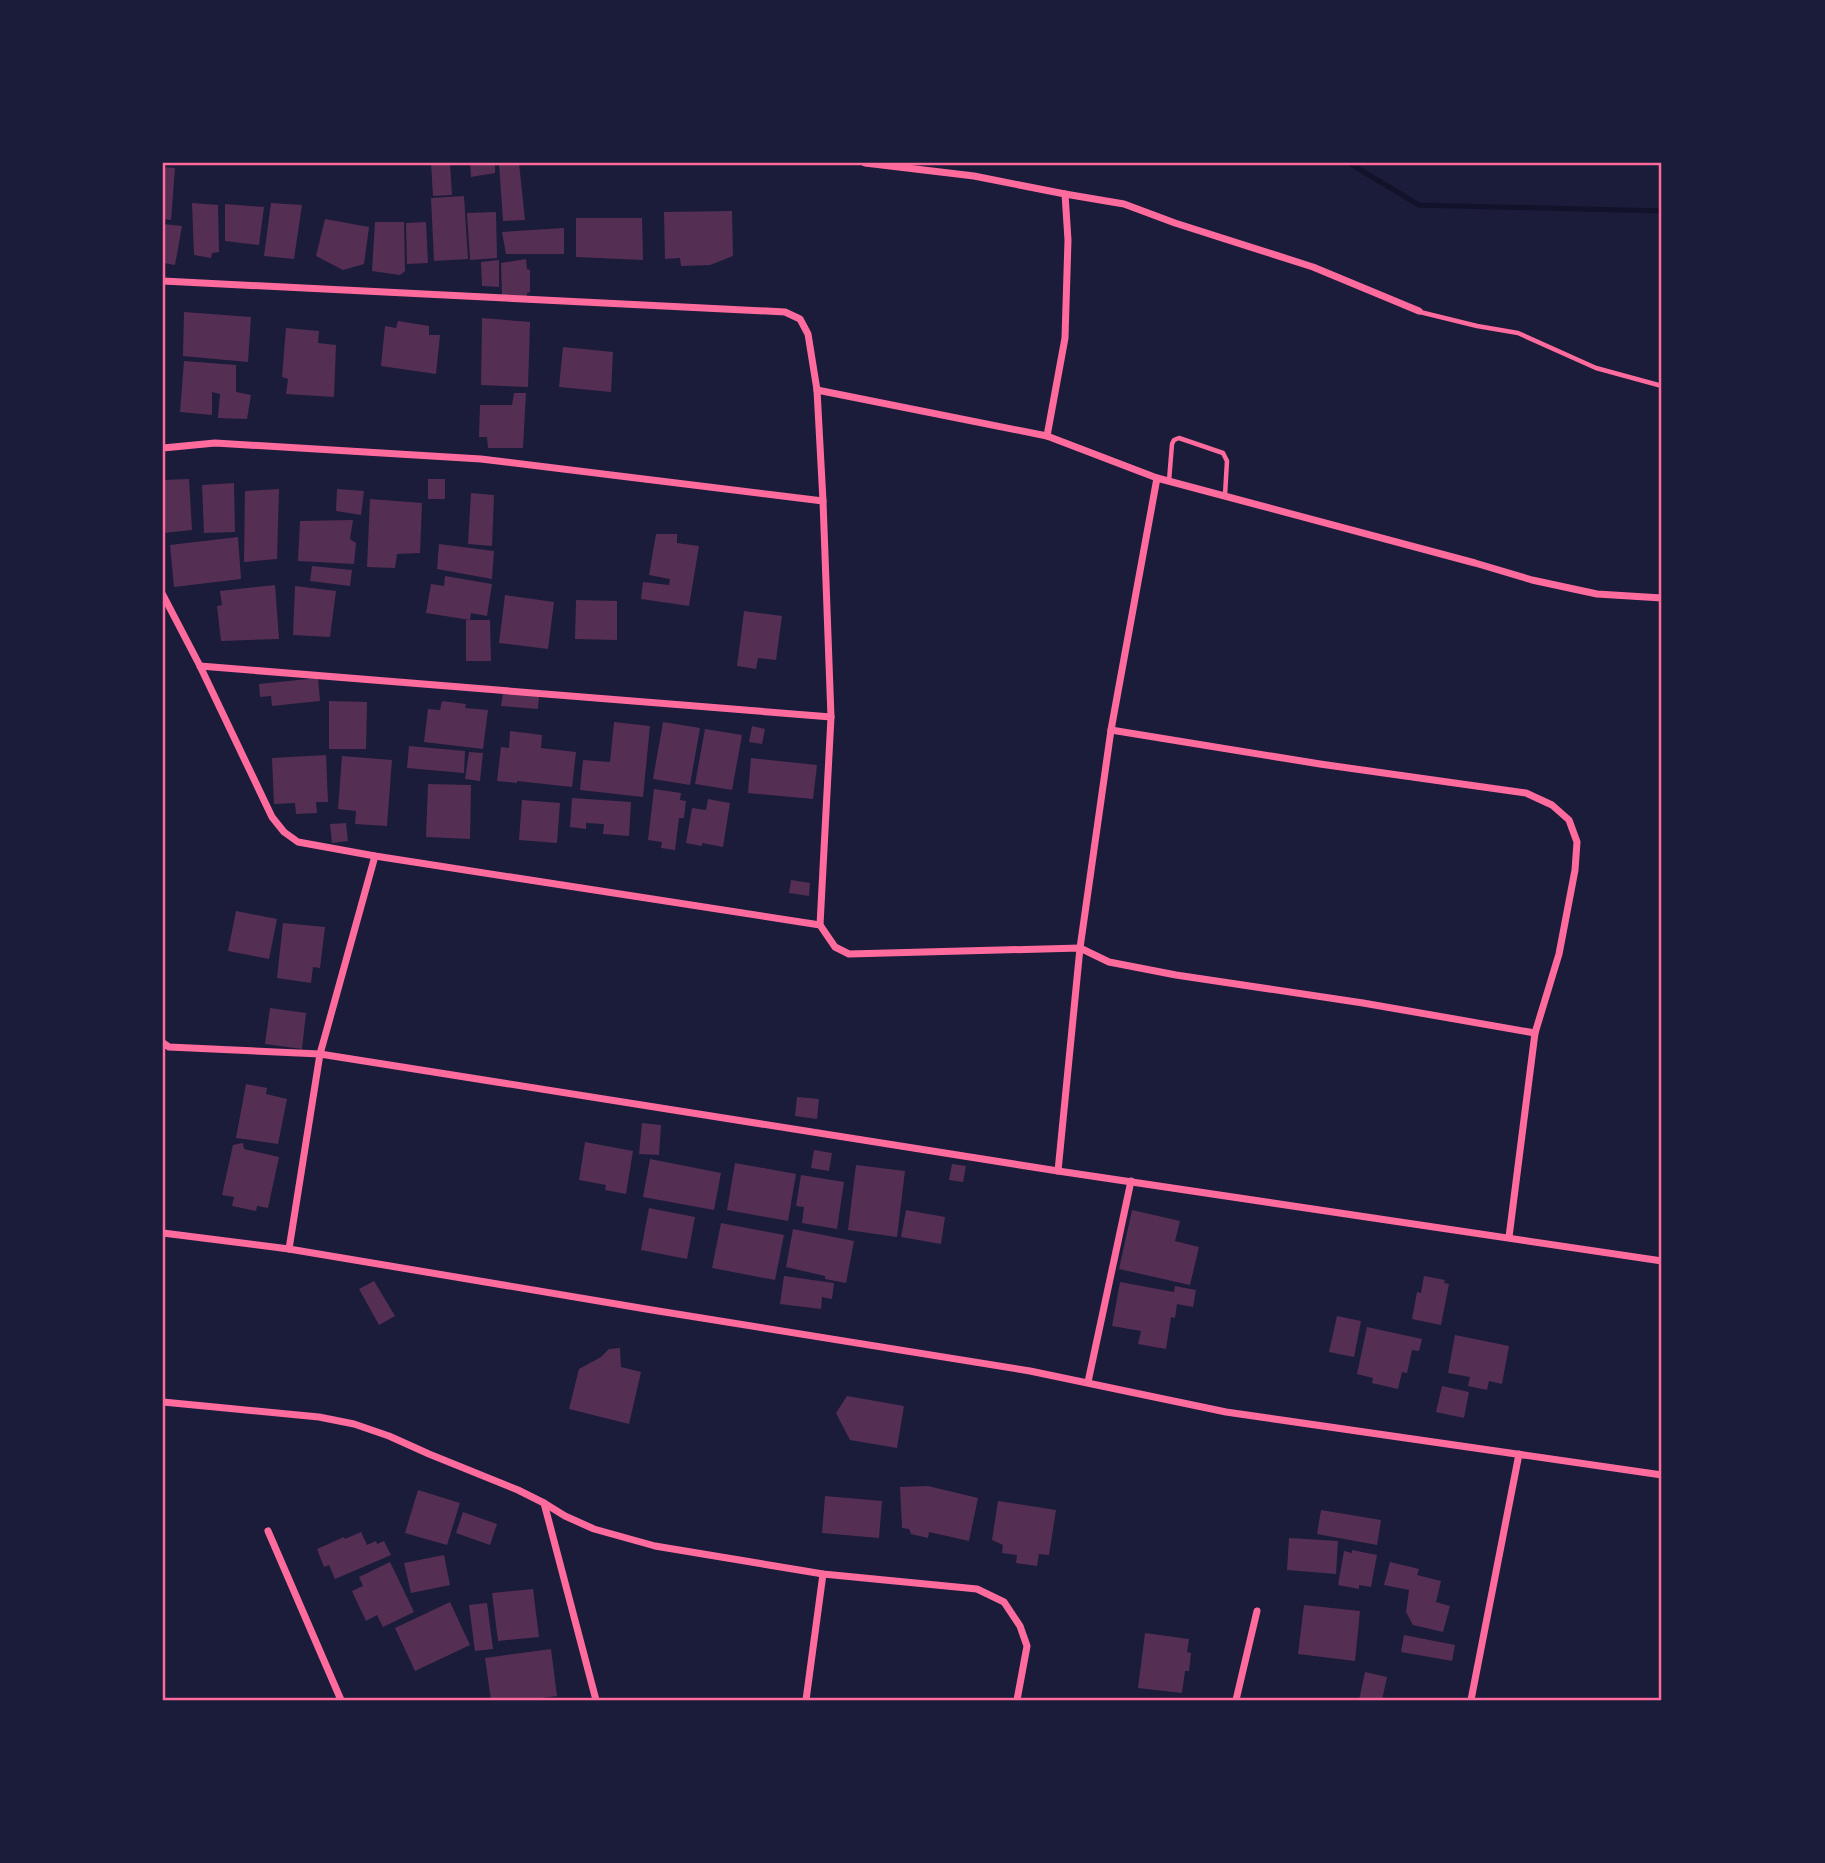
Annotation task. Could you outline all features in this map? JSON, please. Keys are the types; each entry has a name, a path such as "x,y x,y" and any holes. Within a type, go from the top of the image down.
{"street":[{"path":"864,163 974,176 1124,204 1313,267 1419,312"},
{"path":"1047,436 1066,338 1066,194"},
{"path":"163,281 785,312 800,319 808,334 817,390 824,501 831,717 820,925 835,947 849,954 1080,948 1109,962 1177,975 1363,1003 1535,1033"},
{"path":"817,390 1047,436 1157,478 1532,580 1597,594 1662,598"},
{"path":"163,448 215,443 481,459 824,501"},
{"path":"1058,1171 1080,948 1111,730 1157,478"},
{"path":"163,595 272,817 284,832 298,842 820,925"},
{"path":"200,666 831,717"},
{"path":"1111,730 1320,764 1526,793 1552,805 1569,820 1577,842 1575,870 1559,954 1535,1033 1509,1237"},
{"path":"289,1249 320,1054 375,856"},
{"path":"163,1043 169,1047 320,1054 1058,1171 1662,1261"},
{"path":"1088,1382 1131,1181"},
{"path":"163,1233 289,1249 1088,1382 1226,1412 1662,1475"},
{"path":"163,1402 319,1417 354,1424 389,1436 544,1503 594,1529 655,1546 823,1574 977,1588 1004,1602 1020,1626 1027,1646 1017,1700"},
{"path":"1471,1700 1519,1454"},
{"path":"544,1503 596,1700"},
{"path":"268,1531 341,1700"},
{"path":"806,1700 823,1574"},
{"path":"1236,1700 1257,1611"}],"lane":[{"path":"1419,312 1518,333 1596,368 1662,386"},
{"path":"1169,481 1172,444 1179,438 1223,453 1227,461 1225,495"}],"building":[{"path":"431,163 450,163 452,195 433,196"},
{"path":"470,163 495,163 495,173 471,177"},
{"path":"499,163 519,163 525,220 503,221"},
{"path":"163,167 175,168 171,220 163,219"},
{"path":"464,196 468,259 434,261 431,198"},
{"path":"192,203 218,205 219,252 212,253 211,258 194,255"},
{"path":"271,203 302,205 294,259 264,256"},
{"path":"225,204 264,207 259,245 225,241"},
{"path":"732,211 733,256 710,265 681,266 680,258 665,259 664,212"},
{"path":"496,212 497,258 470,260 467,213"},
{"path":"576,218 642,218 643,260 576,257"},
{"path":"325,219 369,227 364,264 343,270 316,256"},
{"path":"375,222 404,222 405,271 400,275 372,271"},
{"path":"426,222 428,263 407,264 406,223"},
{"path":"163,224 182,226 175,265 163,263"},
{"path":"564,228 564,254 506,254 502,232"},
{"path":"526,259 527,269 530,270 530,292 527,297 502,295 501,263"},
{"path":"499,260 499,287 482,286 481,262"},
{"path":"184,312 251,317 248,362 183,356"},
{"path":"482,318 530,322 528,387 481,385"},
{"path":"398,321 429,326 429,335 440,335 436,374 381,366 385,326 396,328"},
{"path":"286,328 319,331 318,343 336,345 334,397 286,394 288,379 282,377"},
{"path":"563,347 613,352 611,392 559,387"},
{"path":"184,361 236,365 236,392 251,395 247,419 218,418 220,394 212,392 212,415 180,412"},
{"path":"514,393 526,393 523,448 488,448 487,437 479,437 480,405 512,405"},
{"path":"189,479 192,530 163,533 163,480"},
{"path":"428,479 445,479 445,499 428,499"},
{"path":"234,483 235,532 204,533 202,485"},
{"path":"279,489 277,559 244,562 245,491"},
{"path":"337,489 364,491 361,515 336,511"},
{"path":"471,493 494,495 492,546 468,544"},
{"path":"370,499 422,503 420,553 397,554 395,568 367,567"},
{"path":"353,520 350,539 356,543 354,564 298,561 300,521"},
{"path":"656,534 677,534 677,543 699,546 689,606 641,599 643,582 669,585 670,579 649,575"},
{"path":"238,537 241,579 174,587 170,545"},
{"path":"439,544 494,551 492,579 437,569"},
{"path":"312,566 352,570 350,586 310,581"},
{"path":"445,576 492,584 487,616 471,613 470,620 426,613 431,584 444,586"},
{"path":"275,585 279,639 221,641 217,606 222,605 220,591"},
{"path":"295,586 336,591 330,637 293,635"},
{"path":"505,595 554,602 548,649 499,643"},
{"path":"576,600 617,601 617,640 575,639"},
{"path":"744,611 782,616 776,660 758,658 756,669 737,666"},
{"path":"466,620 490,620 491,661 466,661"},
{"path":"318,678 320,701 272,706 271,696 260,697 259,684"},
{"path":"503,692 539,696 538,709 501,706"},
{"path":"329,701 367,702 366,749 329,749"},
{"path":"442,701 466,704 465,708 488,710 483,749 424,742 428,709 440,710"},
{"path":"614,722 650,726 643,797 580,790 583,760 610,762"},
{"path":"663,722 700,728 690,785 653,779"},
{"path":"752,726 765,729 762,744 749,742"},
{"path":"705,729 742,735 732,790 695,784"},
{"path":"510,731 542,735 541,748 576,752 572,787 497,781 501,747 509,748"},
{"path":"409,746 465,751 464,773 407,768"},
{"path":"469,752 483,753 480,781 465,779"},
{"path":"326,755 328,802 316,802 317,813 296,814 295,803 274,804 272,758"},
{"path":"342,756 392,760 387,826 355,824 356,811 338,809"},
{"path":"751,758 817,765 813,799 748,793"},
{"path":"428,784 471,785 470,839 426,837"},
{"path":"654,789 681,793 680,800 686,801 684,818 679,818 675,850 661,848 662,842 648,840"},
{"path":"572,798 631,802 629,836 603,834 604,824 586,823 586,829 570,827"},
{"path":"708,799 730,803 723,847 686,843 692,808 706,810"},
{"path":"522,800 560,803 557,843 519,840"},
{"path":"346,823 348,841 332,843 330,824"},
{"path":"791,880 810,883 809,896 789,893"},
{"path":"236,911 277,919 269,959 228,951"},
{"path":"283,923 325,927 320,968 313,967 311,983 277,978"},
{"path":"270,1008 306,1013 302,1049 265,1044"},
{"path":"246,1084 267,1088 266,1094 287,1099 278,1144 236,1138"},
{"path":"797,1097 819,1099 817,1119 795,1116"},
{"path":"642,1123 661,1125 659,1155 639,1154"},
{"path":"585,1142 633,1151 626,1194 605,1190 606,1185 579,1180"},
{"path":"243,1143 244,1149 279,1157 268,1208 257,1206 256,1211 232,1206 234,1197 222,1195 233,1145"},
{"path":"814,1150 832,1153 829,1171 811,1168"},
{"path":"650,1159 721,1173 714,1210 643,1197"},
{"path":"735,1163 796,1174 788,1221 727,1210"},
{"path":"952,1164 966,1166 963,1182 949,1180"},
{"path":"856,1165 905,1171 897,1237 848,1230"},
{"path":"801,1175 844,1182 837,1229 802,1223 804,1207 796,1206"},
{"path":"649,1208 695,1217 687,1259 641,1250"},
{"path":"906,1210 945,1217 941,1244 901,1237"},
{"path":"1132,1210 1180,1221 1175,1241 1199,1247 1190,1285 1119,1269"},
{"path":"721,1223 784,1235 775,1280 712,1268"},
{"path":"793,1229 854,1241 846,1283 786,1267"},
{"path":"784,1276 834,1283 832,1299 822,1297 821,1309 780,1304"},
{"path":"1424,1276 1445,1280 1444,1283 1449,1284 1441,1325 1412,1319 1417,1292 1421,1293"},
{"path":"374,1281 395,1316 379,1325 359,1289"},
{"path":"1120,1282 1174,1292 1175,1286 1196,1290 1193,1307 1177,1304 1175,1318 1171,1317 1166,1349 1138,1344 1141,1331 1112,1326"},
{"path":"1337,1316 1361,1321 1354,1357 1329,1352"},
{"path":"1367,1327 1422,1339 1419,1351 1412,1350 1407,1373 1402,1372 1398,1389 1372,1383 1373,1378 1357,1374"},
{"path":"1455,1335 1509,1346 1502,1384 1489,1381 1487,1390 1468,1386 1470,1377 1448,1373"},
{"path":"620,1348 621,1367 641,1372 629,1424 569,1409 579,1369 601,1357 609,1349"},
{"path":"1442,1386 1469,1392 1464,1418 1436,1412"},
{"path":"847,1396 904,1406 897,1448 850,1440 836,1413"},
{"path":"928,1486 978,1498 969,1541 929,1532 928,1538 911,1534 909,1529 902,1528 900,1487"},
{"path":"418,1490 460,1503 447,1545 405,1533"},
{"path":"825,1496 882,1501 879,1538 822,1533"},
{"path":"998,1501 1056,1510 1049,1555 1039,1554 1037,1566 1016,1563 1017,1555 1002,1553 1003,1545 992,1540"},
{"path":"1321,1510 1381,1520 1377,1545 1317,1534"},
{"path":"463,1512 497,1524 490,1545 456,1533"},
{"path":"361,1532 367,1545 384,1541 391,1555 335,1579 329,1565 324,1567 317,1549"},
{"path":"1289,1538 1338,1541 1336,1574 1287,1570"},
{"path":"1352,1550 1377,1555 1371,1587 1359,1585 1359,1589 1338,1585 1344,1551 1352,1553"},
{"path":"444,1555 450,1585 411,1593 404,1563"},
{"path":"390,1562 414,1612 383,1627 377,1615 366,1621 352,1591 363,1586 359,1577"},
{"path":"1390,1562 1419,1569 1417,1575 1441,1581 1436,1602 1450,1606 1443,1632 1413,1625 1406,1612 1409,1590 1384,1585"},
{"path":"533,1589 539,1637 498,1641 492,1593"},
{"path":"450,1602 470,1645 415,1671 395,1628"},
{"path":"487,1603 493,1649 475,1651 469,1605"},
{"path":"1304,1605 1360,1611 1355,1661 1298,1654"},
{"path":"1145,1633 1189,1639 1189,1671 1185,1671 1182,1693 1138,1688"},
{"path":"1404,1635 1455,1645 1452,1661 1401,1652"},
{"path":"551,1649 557,1696 491,1700 485,1658"},
{"path":"1365,1672 1387,1677 1382,1700 1359,1700"}],"waterway":[{"path":"1349,163 1419,205 1662,211"}]}
